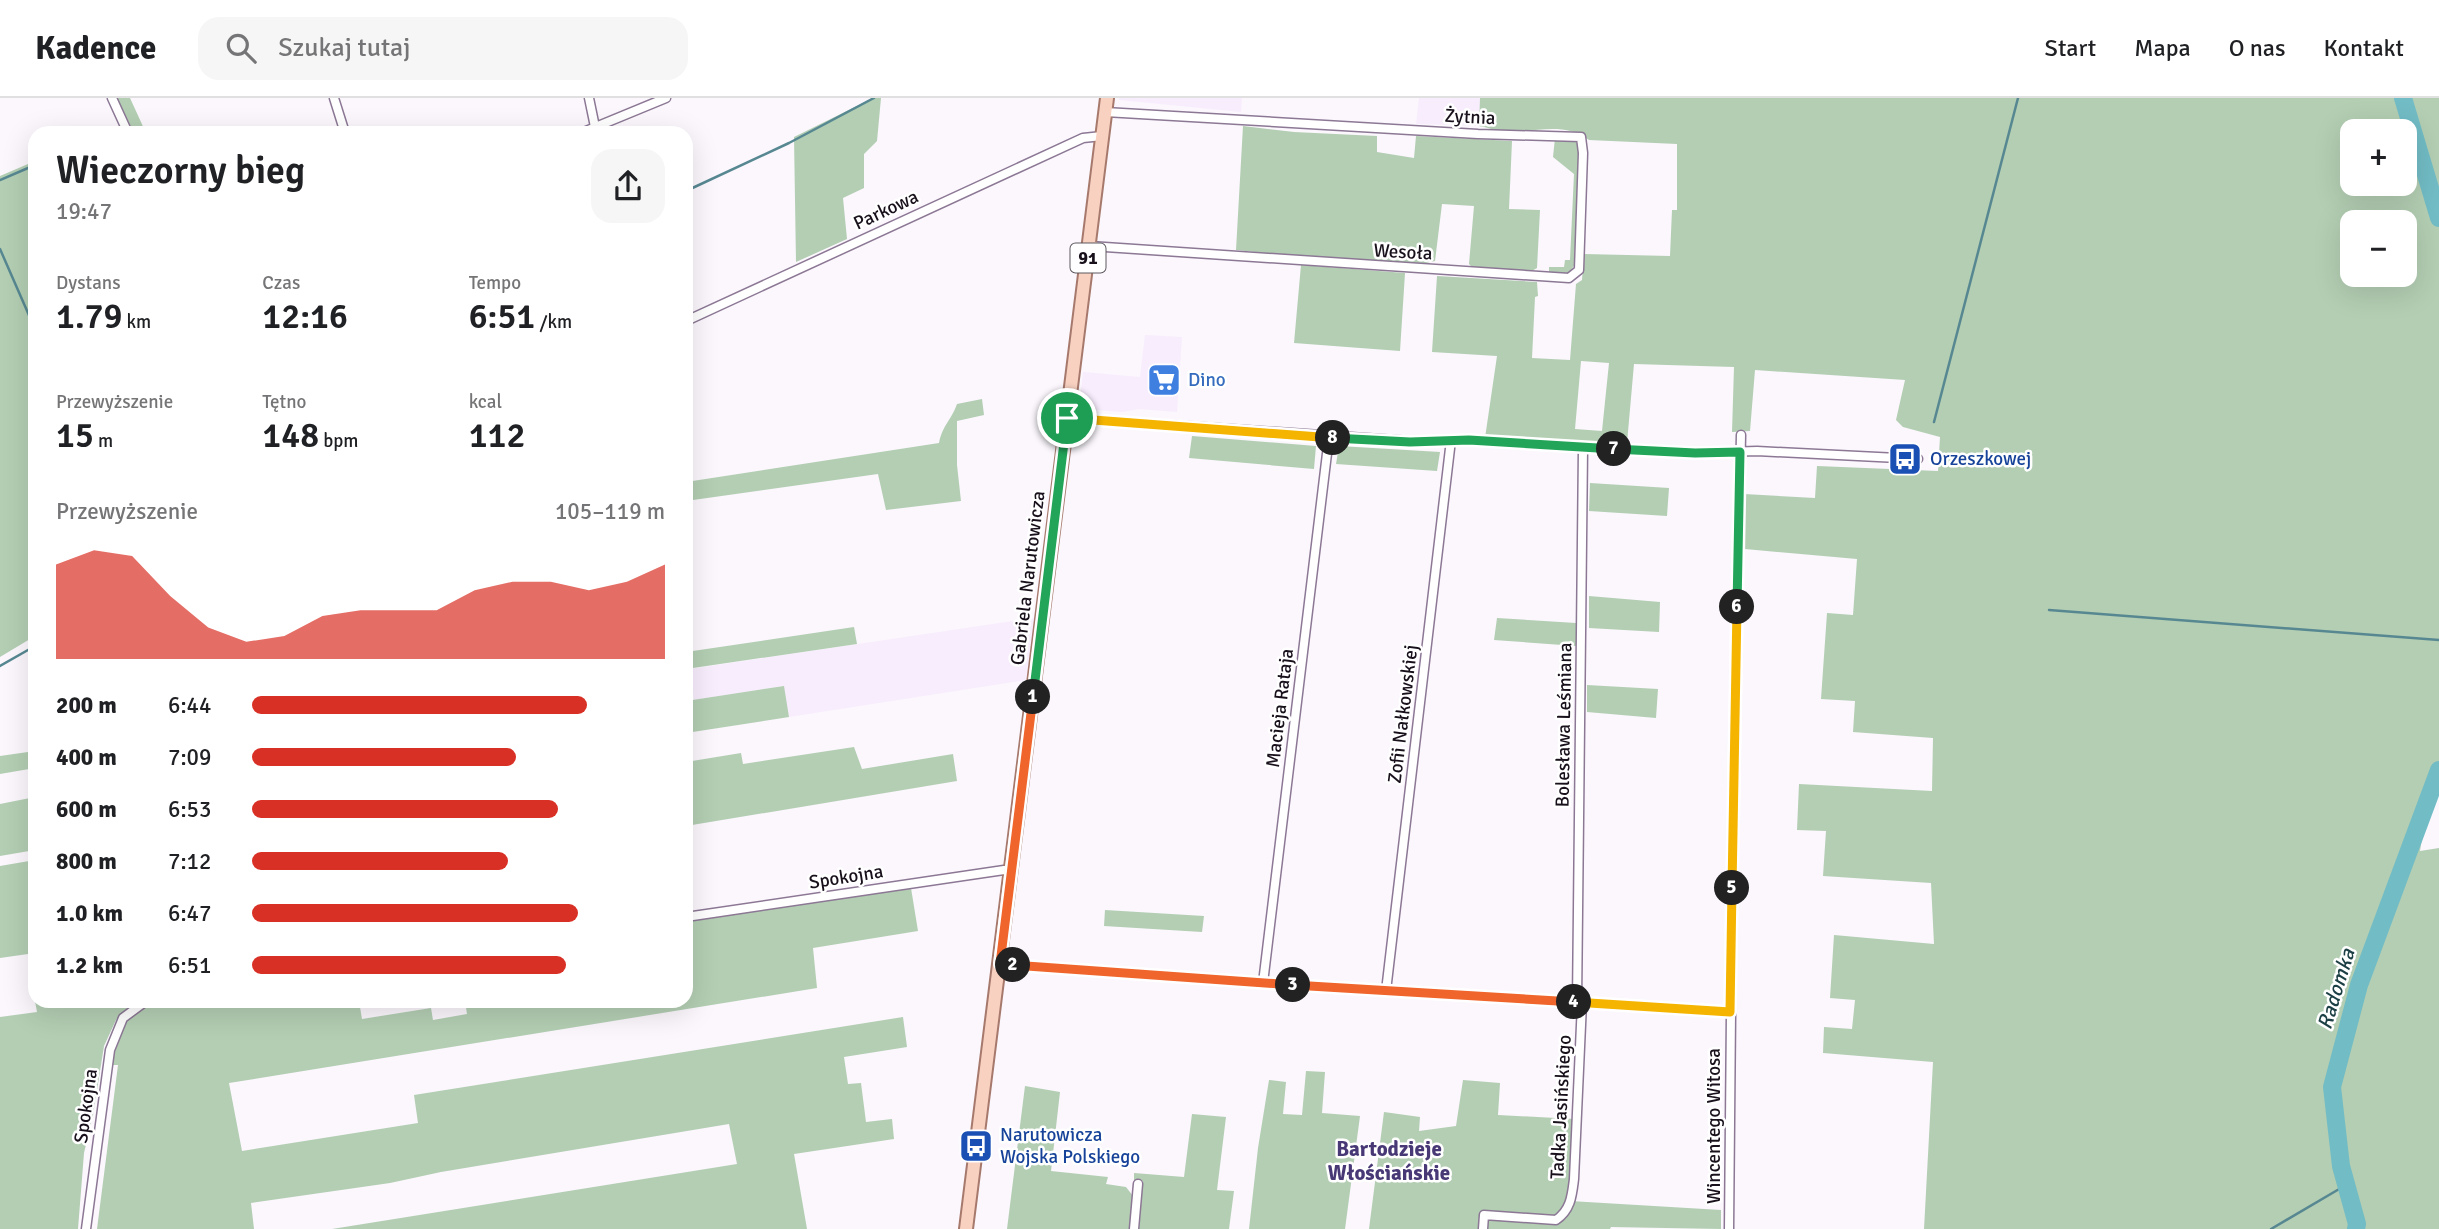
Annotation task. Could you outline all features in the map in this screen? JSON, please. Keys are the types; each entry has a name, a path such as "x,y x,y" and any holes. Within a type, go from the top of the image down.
{"main road":[{"name":"Gabriela Narutowicza","path":"966,1229 1107,98"}],"street":[{"path":"112,98 125,126"},
{"path":"334,98 343,126"},
{"path":"589,98 595,126"},
{"path":"597,126 666,98"},
{"name":"Żytnia","path":"1105,112 1478,134 1581,137"},
{"name":"Parkowa","path":"693,318 1083,138 1102,136"},
{"name":"Wesoła","path":"1090,246 1569,278 1579,270 1583,153 1581,137"},
{"path":"1067,418 1410,442 1451,440 1695,453 1740,452 1918,459"},
{"name":"Wincentego Witosa","path":"1729,1229 1730,1012 1741,435"},
{"name":"Macieja Rataja","path":"1263,983 1329,438"},
{"name":"Zofii Nałkowskiej","path":"1386,991 1451,440"},
{"name":"Bolesława Leśmiana","path":"1580,1003 1583,448"},
{"name":"Spokojna","path":"693,916 1003,870 1011,871"},
{"path":"1000,964 1730,1012"},
{"name":"Tadka Jasińskiego","path":"1483,1229 1485,1215 1556,1220 1565,1213 1569,1205 1574,1179 1580,1003"},
{"name":"Spokojna","path":"86,1229 110,1050 123,1018 137,1008"},
{"path":"1134,1229 1138,1184"}],"shaded area":[{"path":"1119,98 1242,98 1241,112"},
{"path":"1419,98 1480,98 1479,126 1416,124"},
{"path":"1145,335 1182,337 1177,412 1084,409 1080,401 1083,372 1140,377"},
{"path":"1034,618 1026,680 789,717 783,686 694,700 693,669"}],"green space":[{"path":"117,98 130,98 143,126 131,126"},
{"path":"873,98 881,98 877,141 864,154 864,188 843,198 847,239 796,262 794,137"},
{"path":"1480,98 2439,98 2439,786 2425,820 2420,851 2439,848 2439,1229 1924,1229 1933,1062 1823,1053 1824,1027 1852,1029 1855,1000 1830,998 1834,935 1934,944 1931,883 1823,876 1826,831 1797,830 1799,784 1932,791 1933,738 1853,732 1855,701 1821,699 1827,613 1853,615 1857,559 1745,549 1744,494 1815,498 1817,466 1938,471 1940,437 1903,427 1896,420 1905,380 1755,370 1750,431 1732,432 1734,367 1634,364 1627,443 1485,438 1497,356 1432,352 1437,276 1537,282 1532,358 1570,360 1576,284 1582,280 1584,254 1670,256 1672,210 1677,210 1677,144 1589,140 1579,134 1558,129 1501,131 1479,126","holes":["1581,361 1609,363 1602,431 1575,429"]},
{"path":"1243,126 1294,132 1377,136 1377,152 1414,158 1416,136 1512,141 1509,209 1540,210 1537,268 1530,272 1473,268 1469,264 1474,206 1442,204 1435,261 1421,264 1236,250"},
{"path":"1555,138 1576,140 1580,149 1574,266 1568,274 1549,273 1549,267 1564,267 1565,260 1570,260 1574,174 1553,157"},
{"path":"28,164 28,640 0,657 0,176"},
{"path":"1301,265 1405,273 1400,351 1294,343"},
{"path":"982,399 984,415 957,421 957,465 961,501 886,510 878,474 693,500 693,481 939,443 957,404"},
{"path":"1192,436 1316,446 1314,469 1189,458"},
{"path":"1339,446 1440,452 1437,471 1336,464"},
{"path":"1590,483 1669,488 1667,516 1589,511"},
{"path":"1589,596 1660,602 1659,632 1589,628"},
{"path":"1497,618 1576,623 1576,646 1494,640"},
{"path":"854,627 857,644 693,668 693,651"},
{"path":"1587,685 1658,689 1656,718 1587,712"},
{"path":"784,686 789,717 693,732 693,700"},
{"path":"854,747 862,769 953,754 957,781 693,825 693,761 741,753 743,764"},
{"path":"28,752 28,769 0,774 0,756"},
{"path":"28,798 28,851 0,856 0,804"},
{"path":"28,861 28,954 0,958 0,866"},
{"path":"911,888 918,931 813,948 817,988 229,1083 242,1151 418,1123 414,1095 903,1017 907,1047 844,1057 848,1084 861,1083 866,1122 892,1119 894,1139 794,1154 807,1229 332,1229 737,1164 729,1124 390,1183 251,1203 254,1229 97,1229 118,1065 110,1065 112,1055 123,1027 141,1008 360,1008 362,1019 431,1008 433,1020 467,1014 466,1008 693,1008 693,921"},
{"path":"1105,910 1204,916 1202,932 1104,926"},
{"path":"36,1008 127,1008 116,1020 104,1046 84,1153 78,1229 0,1229 0,1017 37,1012"},
{"path":"1306,1071 1325,1072 1322,1113 1360,1116 1345,1229 1249,1229 1269,1080 1286,1082 1283,1114 1302,1115"},
{"path":"1463,1080 1500,1083 1498,1115 1574,1119 1570,1201 1721,1210 1721,1229 1369,1229 1384,1112 1420,1117 1419,1131 1456,1126"},
{"path":"1025,1086 1060,1092 1051,1171 1108,1177 1106,1184 1126,1187 1133,1196 1129,1229 1007,1229"},
{"path":"1192,1114 1226,1117 1217,1190 1234,1191 1229,1229 1137,1229 1143,1181 1134,1180 1134,1173 1184,1177"}],"waterway":[{"path":"693,188 789,143 874,98"},
{"path":"1934,422 2018,98"},
{"name":"Radomka","path":"2403,98 2439,218"},
{"path":"0,180 28,168"},
{"path":"0,249 28,313"},
{"path":"2049,610 2439,640"},
{"path":"0,666 28,650"},
{"name":"Radomka","path":"2356,1229 2357,1224 2341,1166 2332,1087 2359,985 2439,770"},
{"path":"2271,1229 2346,1185"}],"place":[{"name":"Dino","path":"1164,380"},
{"name":"Orzeszkowej","path":"1905,459"},
{"name":"Narutowicza Wojska Polskiego","path":"976,1146"}],"district":[{"name":"Bartodzieje Włościańskie","path":"1389,1161"}],"route":[{"path":"1067,418 1329,438 1410,442 1469,440 1695,453 1740,452 1730,1012 1000,964 1067,418"}]}
